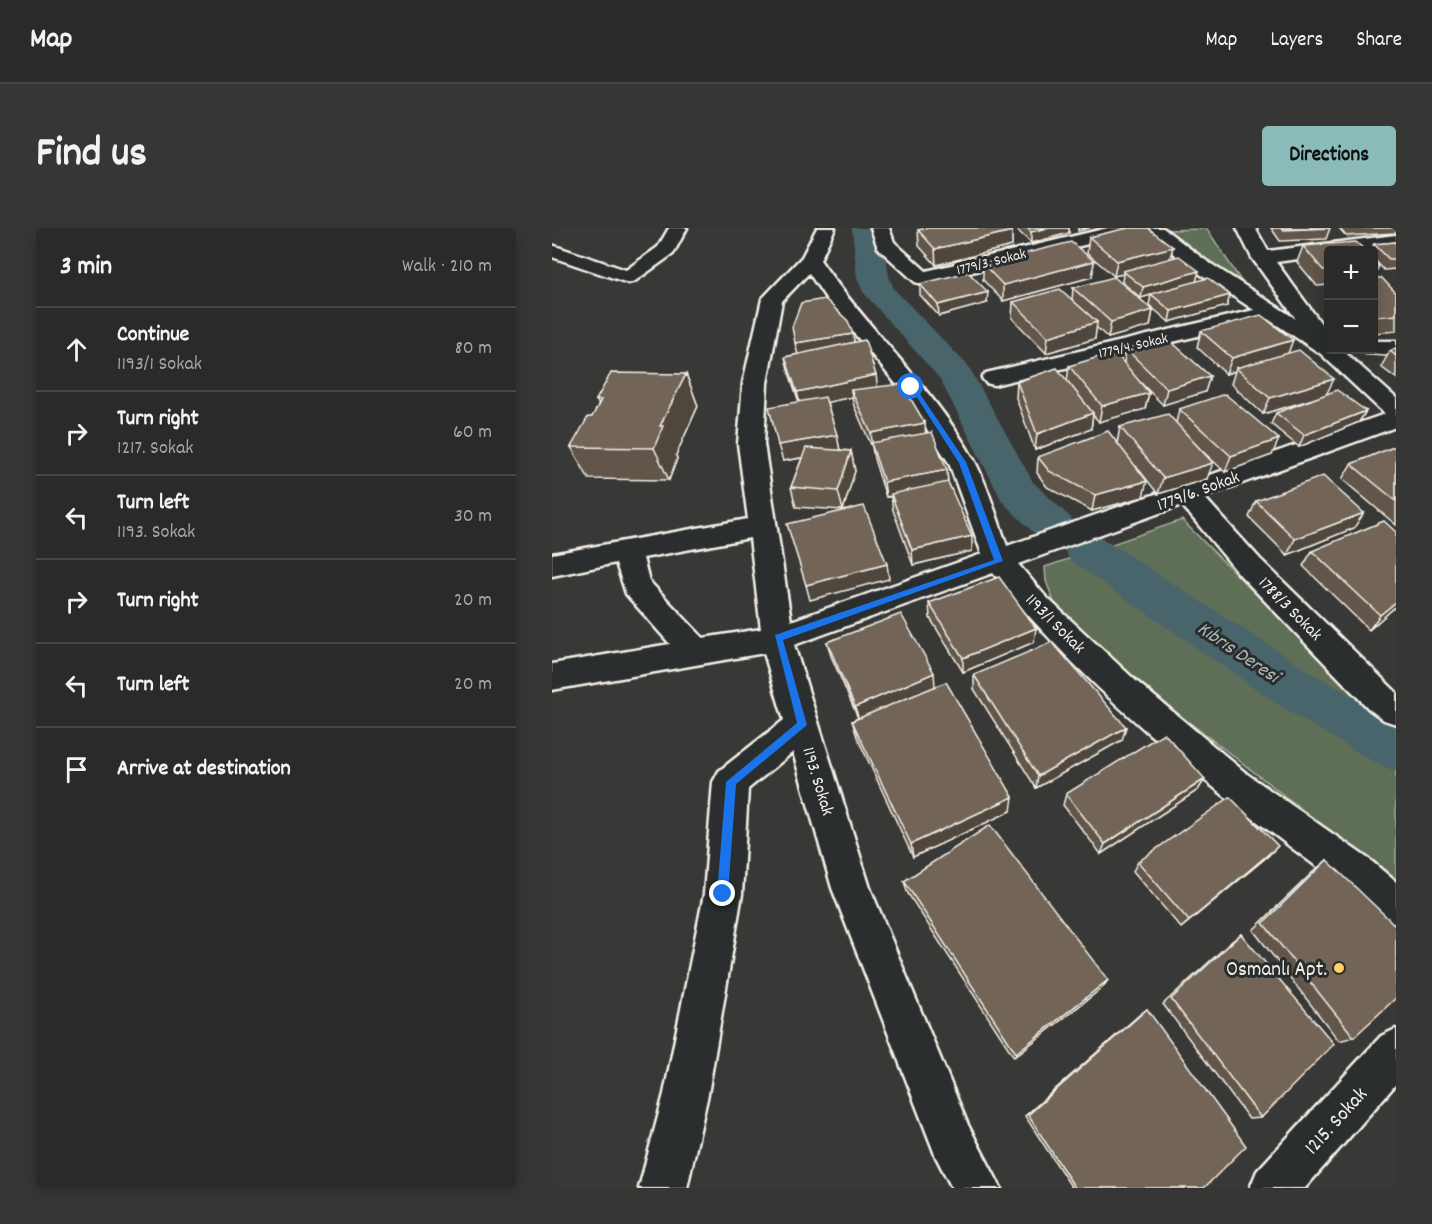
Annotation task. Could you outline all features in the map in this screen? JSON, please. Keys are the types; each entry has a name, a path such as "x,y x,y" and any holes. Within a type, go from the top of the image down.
{"street":[{"path":"552,251 628,278 666,250 678,228"},
{"name":"1193. Sokak","path":"826,228 810,260 772,299 755,383 751,444 778,638 851,888 952,1141 977,1188"},
{"name":"1779/3. Sokak","path":"880,228 885,244 922,278 1131,228"},
{"path":"1151,228 1198,264 1324,346"},
{"path":"1246,228 1262,258 1324,342"},
{"path":"1262,258 1396,241"},
{"name":"1193/1 Sokak","path":"810,260 837,300 911,387 962,462 999,561 1035,605 1125,691 1235,785 1357,873 1396,907"},
{"name":"1779/4. Sokak","path":"994,378 1272,312"},
{"path":"1378,348 1396,348"},
{"path":"1334,354 1396,411"},
{"name":"1779/6. Sokak","path":"552,677 778,638 1396,419"},
{"name":"1788/3 Sokak","path":"1192,500 1250,567 1381,699 1396,710"},
{"path":"552,565 762,526"},
{"path":"627,551 636,586 696,652"},
{"path":"663,1188 686,1094 723,894 731,782 802,725"},
{"name":"1215. Sokak","path":"1274,1188 1396,1052"}],"green space":[{"path":"1207,229 1245,287 1166,230"},
{"path":"1182,520 1318,656 1396,723 1396,882 1145,688 1056,607 1046,581 1045,567"}],"building":[{"path":"927,228 1009,228 1012,231 935,249 918,230"},
{"path":"1027,228 1047,228 1031,232"},
{"path":"1128,228 1148,228 1173,247 1117,261 1089,237"},
{"path":"1282,228 1330,228 1284,230"},
{"path":"1071,242 1094,261 1003,285 983,264"},
{"path":"1356,242 1360,246 1324,246 1323,270 1303,246"},
{"path":"1396,242 1396,259 1389,259 1374,244"},
{"path":"1179,256 1199,271 1143,287 1123,271"},
{"path":"968,272 988,292 938,305 920,284"},
{"path":"1114,277 1153,310 1111,322 1073,288"},
{"path":"1208,278 1230,295 1171,311 1151,294"},
{"path":"1378,278 1382,278 1396,293 1396,315 1378,317"},
{"path":"1060,289 1097,322 1048,337 1013,302"},
{"path":"825,299 848,321 853,334 795,343 792,327 801,303"},
{"path":"1261,315 1293,340 1232,358 1201,331"},
{"path":"1167,338 1210,376 1167,389 1126,349"},
{"path":"865,340 876,375 797,392 785,357"},
{"path":"1396,348 1396,356 1390,351"},
{"path":"1299,350 1334,379 1270,398 1236,368"},
{"path":"1115,352 1149,393 1102,406 1069,366"},
{"path":"1057,368 1093,413 1037,434 1017,382"},
{"path":"611,373 686,374 660,426 663,426 654,448 571,447 588,417 592,417 601,400 596,400"},
{"path":"902,384 925,423 871,433 851,390"},
{"path":"1337,390 1366,411 1304,435 1276,413"},
{"path":"1225,394 1279,439 1231,456 1179,409"},
{"path":"825,397 837,435 778,445 769,407"},
{"path":"1168,414 1213,463 1163,478 1120,427"},
{"path":"1108,431 1147,481 1095,495 1049,471 1038,457"},
{"path":"932,432 947,470 884,482 871,443"},
{"path":"1396,446 1396,501 1351,464"},
{"path":"806,448 851,451 838,491 791,487"},
{"path":"1323,476 1364,513 1295,539 1256,501"},
{"path":"948,482 972,536 912,550 891,494"},
{"path":"864,506 887,564 806,585 787,524"},
{"path":"1384,521 1396,532 1396,602 1380,615 1312,551"},
{"path":"999,577 1036,628 963,658 929,603"},
{"path":"901,614 934,673 855,707 827,642"},
{"path":"1052,642 1126,727 1038,776 974,675"},
{"path":"946,682 1013,797 911,844 852,721"},
{"path":"1164,733 1205,779 1105,844 1066,794"},
{"path":"1230,797 1278,846 1189,921 1138,862"},
{"path":"990,825 1108,980 1016,1053 904,881"},
{"name":"Osmanlı Apt.","path":"1327,860 1396,926 1396,998 1354,1037 1263,923"},
{"path":"1241,934 1334,1044 1261,1118 1171,999"},
{"path":"1147,1009 1246,1146 1204,1188 1075,1188 1028,1115"}],"waterway":[{"name":"Kıbrıs Deresi","path":"867,228 873,277 879,292 956,375 1017,491 1055,528"},
{"name":"Kıbrıs Deresi","path":"1086,549 1300,692 1396,747"}],"place":[{"name":"Osmanlı Apt.","path":"1339,968"}],"route":[{"path":"723,894 731,782 802,725 780,653 778,638 999,561 962,462 911,387"}]}
